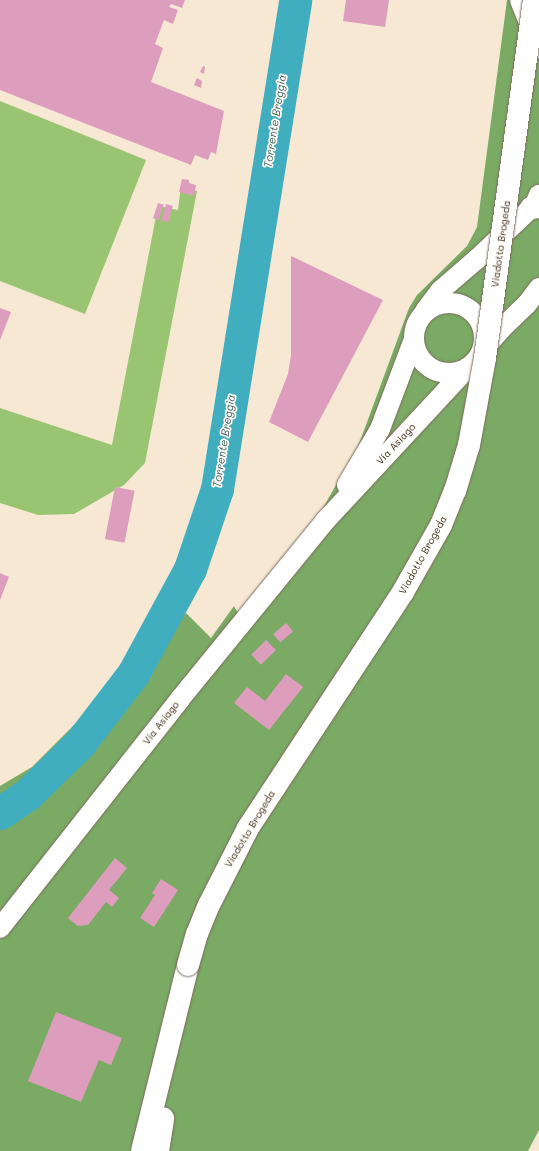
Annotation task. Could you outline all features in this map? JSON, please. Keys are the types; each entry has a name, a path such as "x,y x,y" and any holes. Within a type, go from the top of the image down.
{"main road":[{"name":"Viadotto Brogeda","path":"142,1151 188,965 197,934 209,905 248,828 403,592 441,525 455,491 469,444 485,358 534,0"},
{"name":"Viadotto Brogeda","path":"158,1151 188,965"}],"street":[{"path":"520,0 539,48"},
{"path":"536,203 478,259 441,290 423,313 415,326 414,339 419,356 423,362 435,370 453,373 467,368 476,360 500,329 527,304 539,288"},
{"path":"423,313 433,306 444,303 452,303 465,307 478,318 484,334 481,352"},
{"name":"Via Asiago","path":"325,521 380,430 414,339"},
{"name":"Via Asiago","path":"0,928 180,699 325,521 467,368"}],"green space":[{"path":"507,0 539,0 539,1130 528,1151 0,1151 0,786 32,767 186,613 211,638 234,606 239,615 314,524 359,444 409,308 417,295 467,246 477,227"},
{"path":"0,101 146,160 85,314 0,281"},
{"path":"181,186 197,191 145,463 124,485 74,514 38,515 0,503 0,408 112,445 158,206 178,210"}],"building":[{"path":"0,0 185,0 182,8 171,4 169,7 178,10 173,24 164,20 155,44 163,48 151,82 224,111 216,154 211,152 208,160 195,155 191,165 0,90"},
{"path":"346,0 389,0 385,27 343,21"},
{"path":"203,66 205,67 204,74 200,72"},
{"path":"197,78 202,81 201,88 194,85"},
{"path":"182,179 189,180 189,183 196,185 194,196 179,192"},
{"path":"158,203 164,205 159,220 153,218"},
{"path":"166,204 173,206 168,222 161,220"},
{"path":"291,256 383,300 308,442 269,422 288,374 291,355"},
{"path":"0,308 11,312 0,340"},
{"path":"115,487 135,491 125,543 105,539"},
{"path":"0,573 9,577 0,600"},
{"path":"286,623 293,631 280,642 273,634"},
{"path":"266,640 276,650 261,665 251,655"},
{"path":"286,674 303,687 269,730 234,703 247,687 265,701"},
{"path":"115,858 127,868 109,890 119,898 112,907 106,902 88,925 78,926 68,918"},
{"path":"161,879 178,890 154,927 140,918 155,895 152,893"},
{"path":"56,1012 122,1038 111,1065 99,1060 81,1102 28,1081"}],"waterway":[{"name":"Torrente Breggia","path":"0,813 28,794 80,743 133,674 190,569 217,489 295,0"}]}
